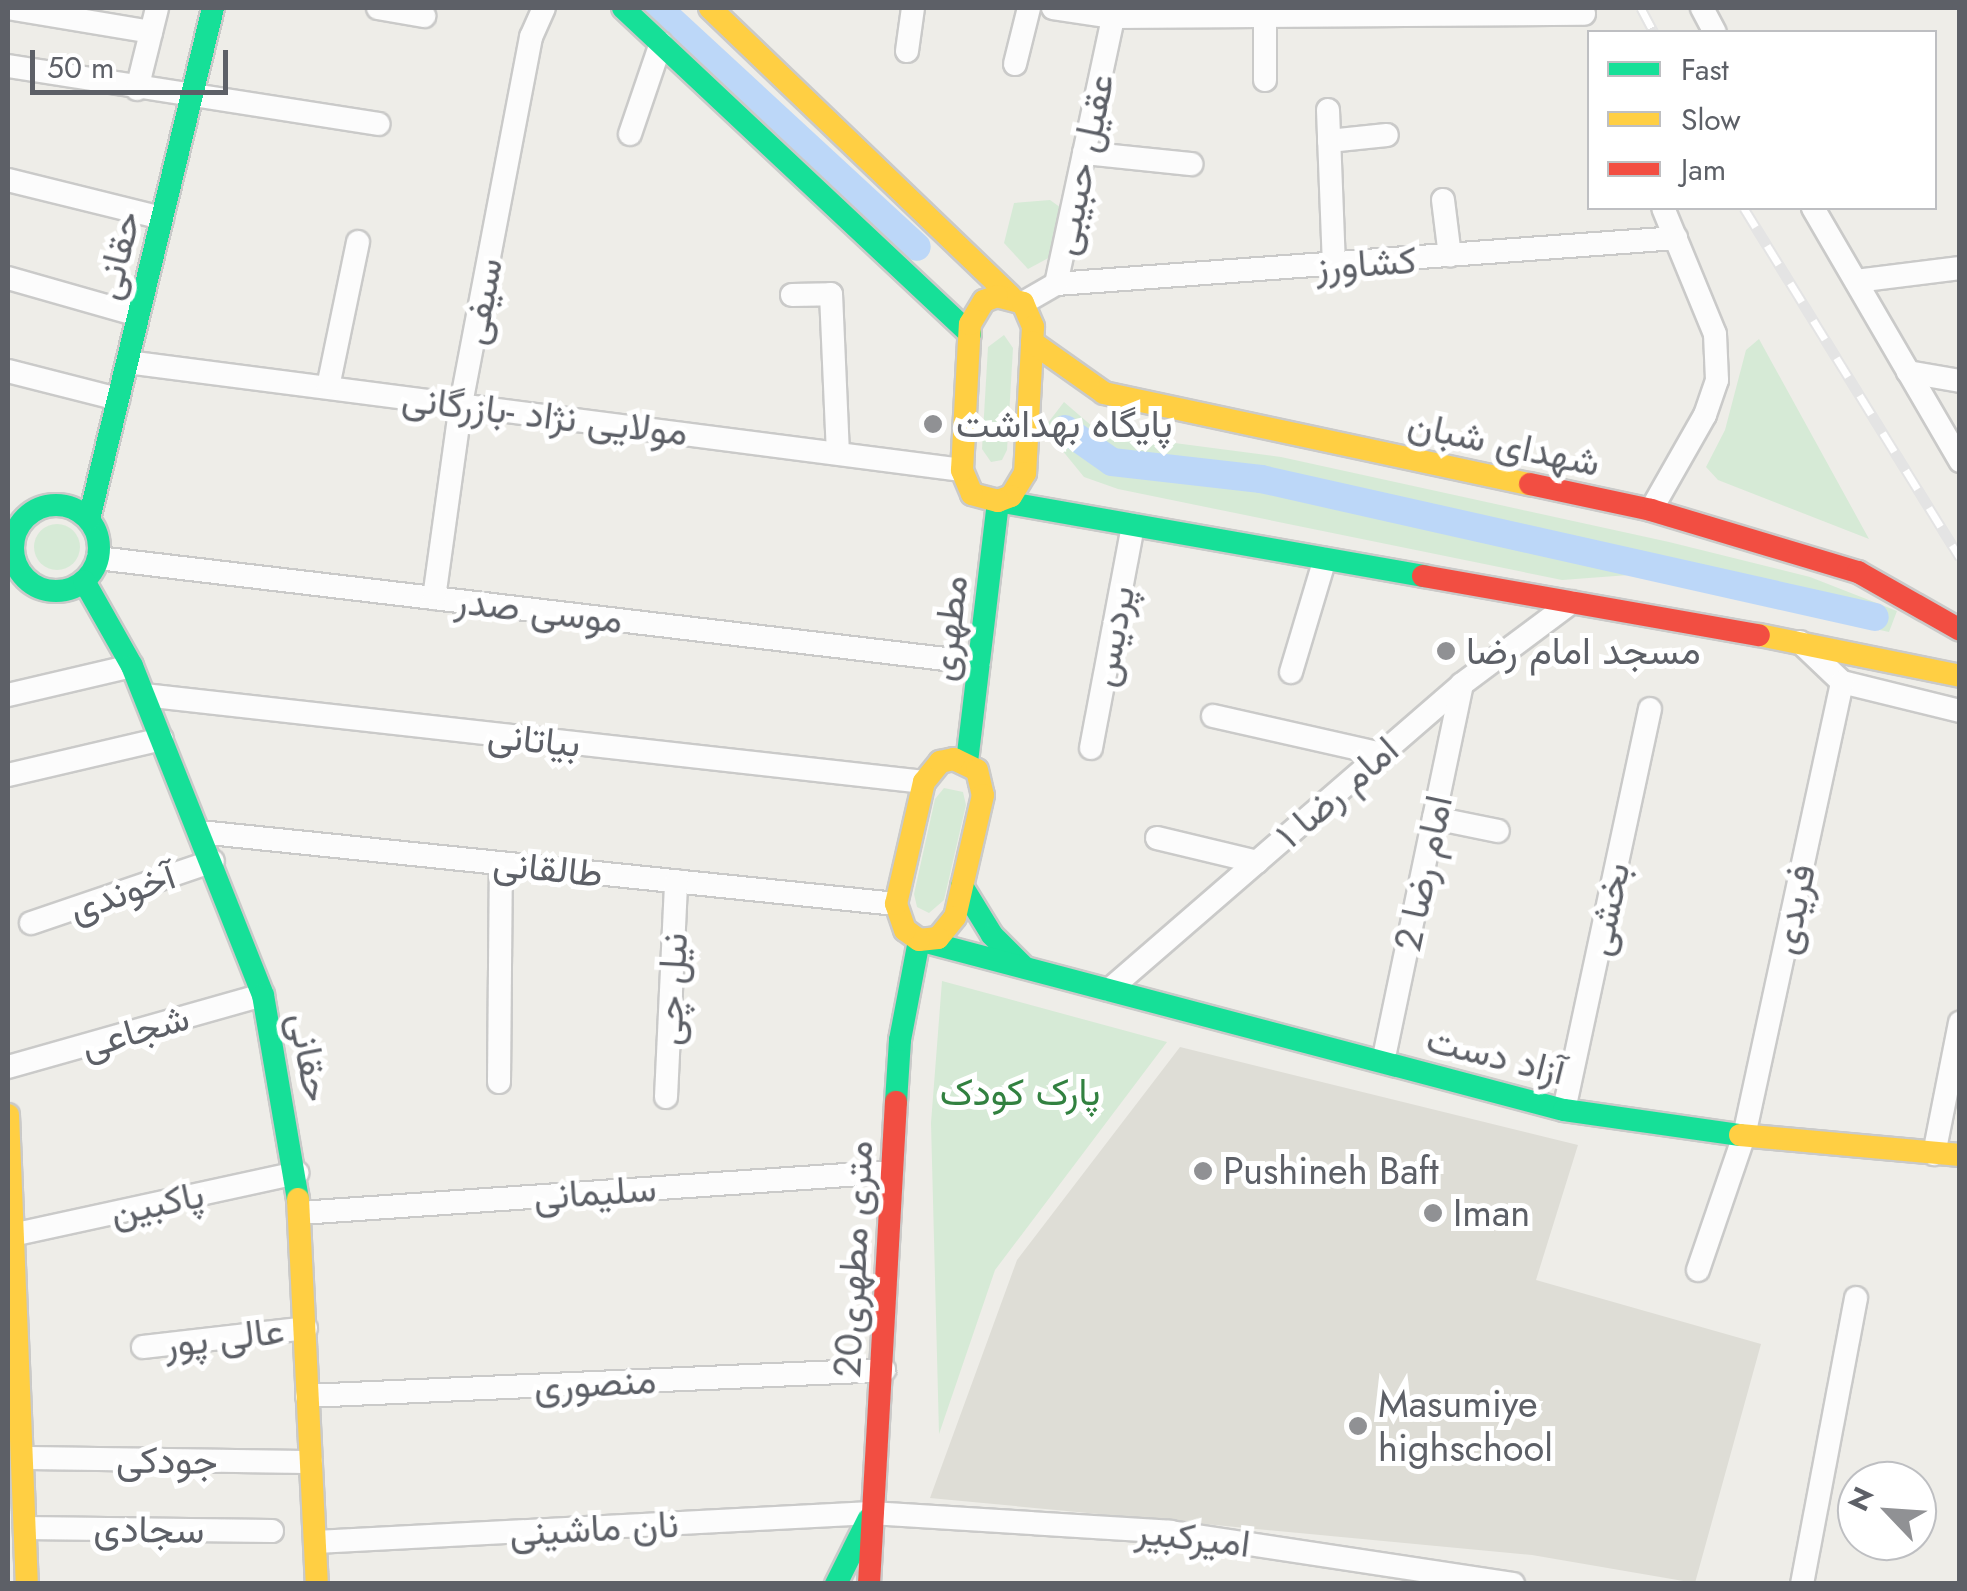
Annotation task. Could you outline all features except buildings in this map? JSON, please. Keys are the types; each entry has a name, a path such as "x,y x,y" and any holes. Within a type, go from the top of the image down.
{"street":[{"path":"8,8 150,32"},
{"path":"137,88 157,8"},
{"name":"حقانی","path":"89,519 213,8"},
{"path":"378,8 424,16"},
{"name":"سیفی","path":"434,598 461,404 531,37 544,8"},
{"path":"623,8 970,334"},
{"path":"710,8 1017,300 1032,342 1024,473 1012,496 998,502"},
{"path":"907,51 913,8"},
{"path":"1015,64 1029,8"},
{"path":"1054,8 1265,19 1298,14 1478,10 1586,18"},
{"path":"1702,8 1714,30"},
{"name":"عقیل حبیبی","path":"1017,300 1056,284 1114,12"},
{"path":"1264,80 1265,19"},
{"path":"630,134 661,43"},
{"path":"8,66 191,98 378,124"},
{"path":"1328,110 1334,266"},
{"path":"1329,141 1386,135"},
{"path":"1084,153 1191,164"},
{"path":"8,180 162,218"},
{"path":"1443,200 1450,256"},
{"path":"1651,510 1705,414 1717,380 1715,334 1665,210"},
{"path":"1815,210 1960,461"},
{"name":"کشاورز","path":"1056,284 1676,238"},
{"path":"328,387 358,242"},
{"path":"1856,280 1960,268"},
{"path":"8,278 138,315"},
{"path":"792,295 830,294 838,453"},
{"path":"1017,300 984,301 970,334 962,470 972,494 998,502 1800,642 1960,676"},
{"name":"شهدای شبان","path":"1032,342 1104,393 1152,408 1651,510 1858,572 1960,630"},
{"name":"مولایی نژاد -بازرگانی","path":"127,362 962,470"},
{"path":"8,372 118,400"},
{"path":"1908,372 1960,380"},
{"name":"مطهری","path":"967,762 998,502"},
{"path":"46,505 69,506 89,519 98,558 84,582 59,592 32,584 10,550 25,517 46,505"},
{"name":"پردیس","path":"1091,748 1133,525"},
{"name":"موسی صدر","path":"98,558 979,663"},
{"path":"1291,672 1326,559"},
{"name":"حقانی","path":"84,582 132,666 213,862 262,996 297,1173 317,1584"},
{"name":"امام رضا ۱","path":"1109,990 1462,684 1572,602"},
{"path":"1800,642 1842,682 1960,711"},
{"path":"8,694 132,666"},
{"name":"فریدی","path":"1698,1270 1744,1136 1842,682"},
{"name":"امام رضا 2","path":"1383,1062 1462,684"},
{"name":"بیاتانی","path":"144,695 924,782"},
{"name":"بخشی","path":"1564,1110 1650,709"},
{"path":"1213,716 1381,754"},
{"path":"8,775 162,740"},
{"path":"940,762 967,762 977,770 983,795 962,886 950,928 920,940 904,930 896,904 924,782 940,762"},
{"path":"1434,818 1498,831"},
{"name":"طالقانی","path":"200,832 896,904"},
{"path":"1157,838 1256,862"},
{"name":"آخوندی","path":"31,923 213,862"},
{"path":"499,1082 501,864"},
{"name":"نیل چی","path":"666,1096 676,881"},
{"path":"962,886 992,935 1026,969"},
{"name":"آزاد دست","path":"920,940 1564,1110 1744,1136 1960,1155"},
{"name":"20متری مطهری","path":"870,1584 900,1040 920,940"},
{"name":"شجاعی","path":"8,1067 262,996"},
{"path":"1934,1154 1960,1022"},
{"path":"8,1115 18,1234 27,1584"},
{"name":"سلیمانی","path":"300,1213 890,1172"},
{"name":"پاکبین","path":"18,1234 297,1173"},
{"path":"1802,1584 1856,1298"},
{"name":"عالی پور","path":"142,1347 306,1328"},
{"name":"منصوری","path":"308,1396 884,1370"},
{"name":"جودکی","path":"24,1458 311,1462"},
{"path":"836,1584 871,1513"},
{"name":"نان ماشینی","path":"316,1542 871,1513"},
{"name":"امیرکبیر","path":"871,1513 1170,1532 1447,1578 1513,1584"},
{"name":"سجادی","path":"26,1528 272,1531"}],"shaded area":[{"path":"1180,1047 1578,1145 1536,1280 1761,1344 1695,1583 1532,1555 930,1498 1017,1260"}],"green space":[{"path":"1050,200 1064,210 1054,255 1028,269 1004,243 1014,203"},
{"path":"1004,335 1013,348 1007,450 1002,460 991,462 982,449 988,347"},
{"path":"1759,339 1869,539 1718,480 1706,467 1725,430 1746,350"},
{"path":"1064,402 1093,427 1121,436 1281,457 1669,542 1810,577 1897,611 1889,632 1629,575 1562,580 1118,489 1084,477 1044,428"},
{"path":"57,524 73,531 80,547 73,563 57,570 41,563 34,547 41,531"},
{"path":"944,788 963,792 966,805 944,900 929,913 917,907 914,894 935,799"},
{"name":"پارک کودک","path":"942,981 1167,1042 995,1270 939,1434 931,1123"}],"waterway":[{"path":"658,8 917,247"},
{"path":"1065,429 1112,462 1261,479 1875,617"}],"railway":[{"path":"1641,8 1653,30"},
{"path":"1745,210 1960,558"}],"traffic: fast":[{"path":"89,519 213,8"},
{"path":"623,8 970,334"},
{"path":"967,762 998,501 1423,576"},
{"path":"56,505 73,508 87,517 96,531 99,548 96,565 87,579 73,588 56,591 39,588 25,579 16,565 13,548 16,531 25,517 39,508 56,505"},
{"path":"84,581 132,666 263,995 298,1199"},
{"path":"962,886 992,935 1024,967"},
{"path":"896,1102 900,1040 919,940 1564,1110 1740,1135"},
{"path":"836,1584 868,1520"}],"traffic: slow":[{"path":"710,8 1010,296"},
{"path":"997,296 1023,303 1033,327 1025,473 1011,496 998,501 972,494 962,470 970,324 984,301 997,296"},
{"path":"1032,342 1104,393 1530,484"},
{"path":"1759,635 1960,676"},
{"path":"954,759 977,770 983,795 955,917 938,938 919,940 905,930 896,904 924,782 940,762 954,759"},
{"path":"8,1115 27,1584"},
{"path":"1740,1135 1960,1155"},
{"path":"298,1199 317,1584"}],"traffic: jam":[{"path":"1530,484 1651,510 1858,572 1960,630"},
{"path":"1423,576 1759,635"},
{"path":"869,1584 896,1102"}],"place":[{"name":"پایگاه بهداشت","path":"933,424"},
{"name":"مسجد امام رضا","path":"1446,651"},
{"name":"Pushineh Baft","path":"1203,1171"},
{"name":"Iman","path":"1433,1213"},
{"name":"Masumiye highschool","path":"1358,1426"}]}
